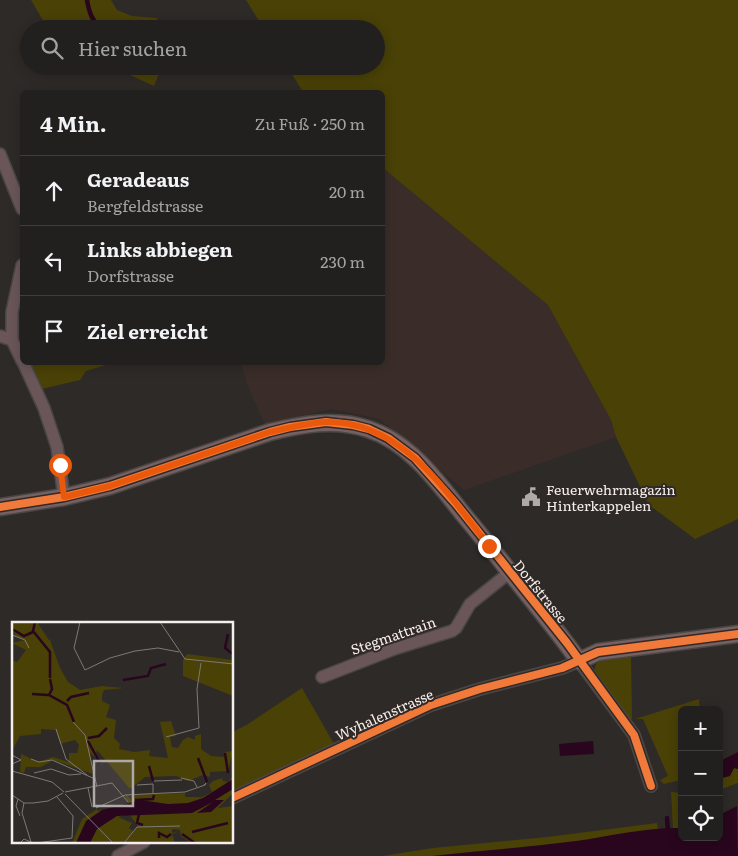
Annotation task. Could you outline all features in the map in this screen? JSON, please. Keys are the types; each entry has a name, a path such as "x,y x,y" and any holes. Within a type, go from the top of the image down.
{"street":[{"path":"0,154 20,204"},
{"path":"20,274 12,312 12,340 20,356"},
{"path":"0,336 12,340"},
{"path":"24,365 44,408 55,441 64,497"},
{"name":"Dorfstrasse","path":"0,507 64,497 110,486 284,429 326,422 369,429 388,438 415,458 441,486 579,661"},
{"name":"Stegmattrain","path":"322,677 394,649 452,631 456,628 470,604 510,572"},
{"path":"651,786 634,735 579,661 598,652 738,634"},
{"name":"Wyhalenstrasse","path":"234,797 431,705 480,689 562,668 579,661"},
{"path":"118,856 140,844"}],"shaded area":[{"path":"31,0 111,0 117,10 132,16 157,18 158,20 43,20"},
{"path":"246,0 738,0 738,519 695,539 649,505 616,437 611,420 548,305 385,170 385,90 302,90 293,75 385,75 385,20 258,20"},
{"path":"130,75 158,75 154,86"},
{"path":"385,170 548,305 611,420 616,437 464,490 380,419 331,409 265,425 247,384 242,365 385,365"},
{"path":"31,365 106,365 86,371 80,380 42,389"},
{"path":"631,655 632,719 628,719 595,675 595,668 601,660 606,658"},
{"path":"302,688 334,744 234,794 234,731"},
{"path":"699,699 700,706 678,706 678,781 664,784 660,780 668,776 643,719 635,719"},
{"path":"593,741 594,754 560,756 559,744"},
{"path":"738,752 738,769 734,768 730,776 723,778 723,760"},
{"path":"734,768 738,769 738,783 723,789 723,770 731,773"},
{"path":"671,792 678,793 678,841 723,841 723,813 737,806 738,856 382,856 433,848 547,837 657,823 658,829 673,828"},
{"path":"737,806 738,856 432,856 576,841 629,832 669,828 678,828 678,841 723,841 723,813"}],"waterway":[{"path":"87,0 93,20"},
{"path":"667,818 668,832"}],"cycle path":[{"path":"0,507 64,497 110,486 290,427 326,422 369,429 388,438 415,458 456,504 567,643 634,735 651,786"},
{"path":"234,797 431,705 480,689 562,668 598,652 738,634"}],"place":[{"name":"Feuerwehrmagazin Hinterkappelen","path":"531,497"}],"route":[{"path":"60,465 64,497 110,486 290,427 326,422 353,425 369,429 388,438 415,458 489,546"}]}
